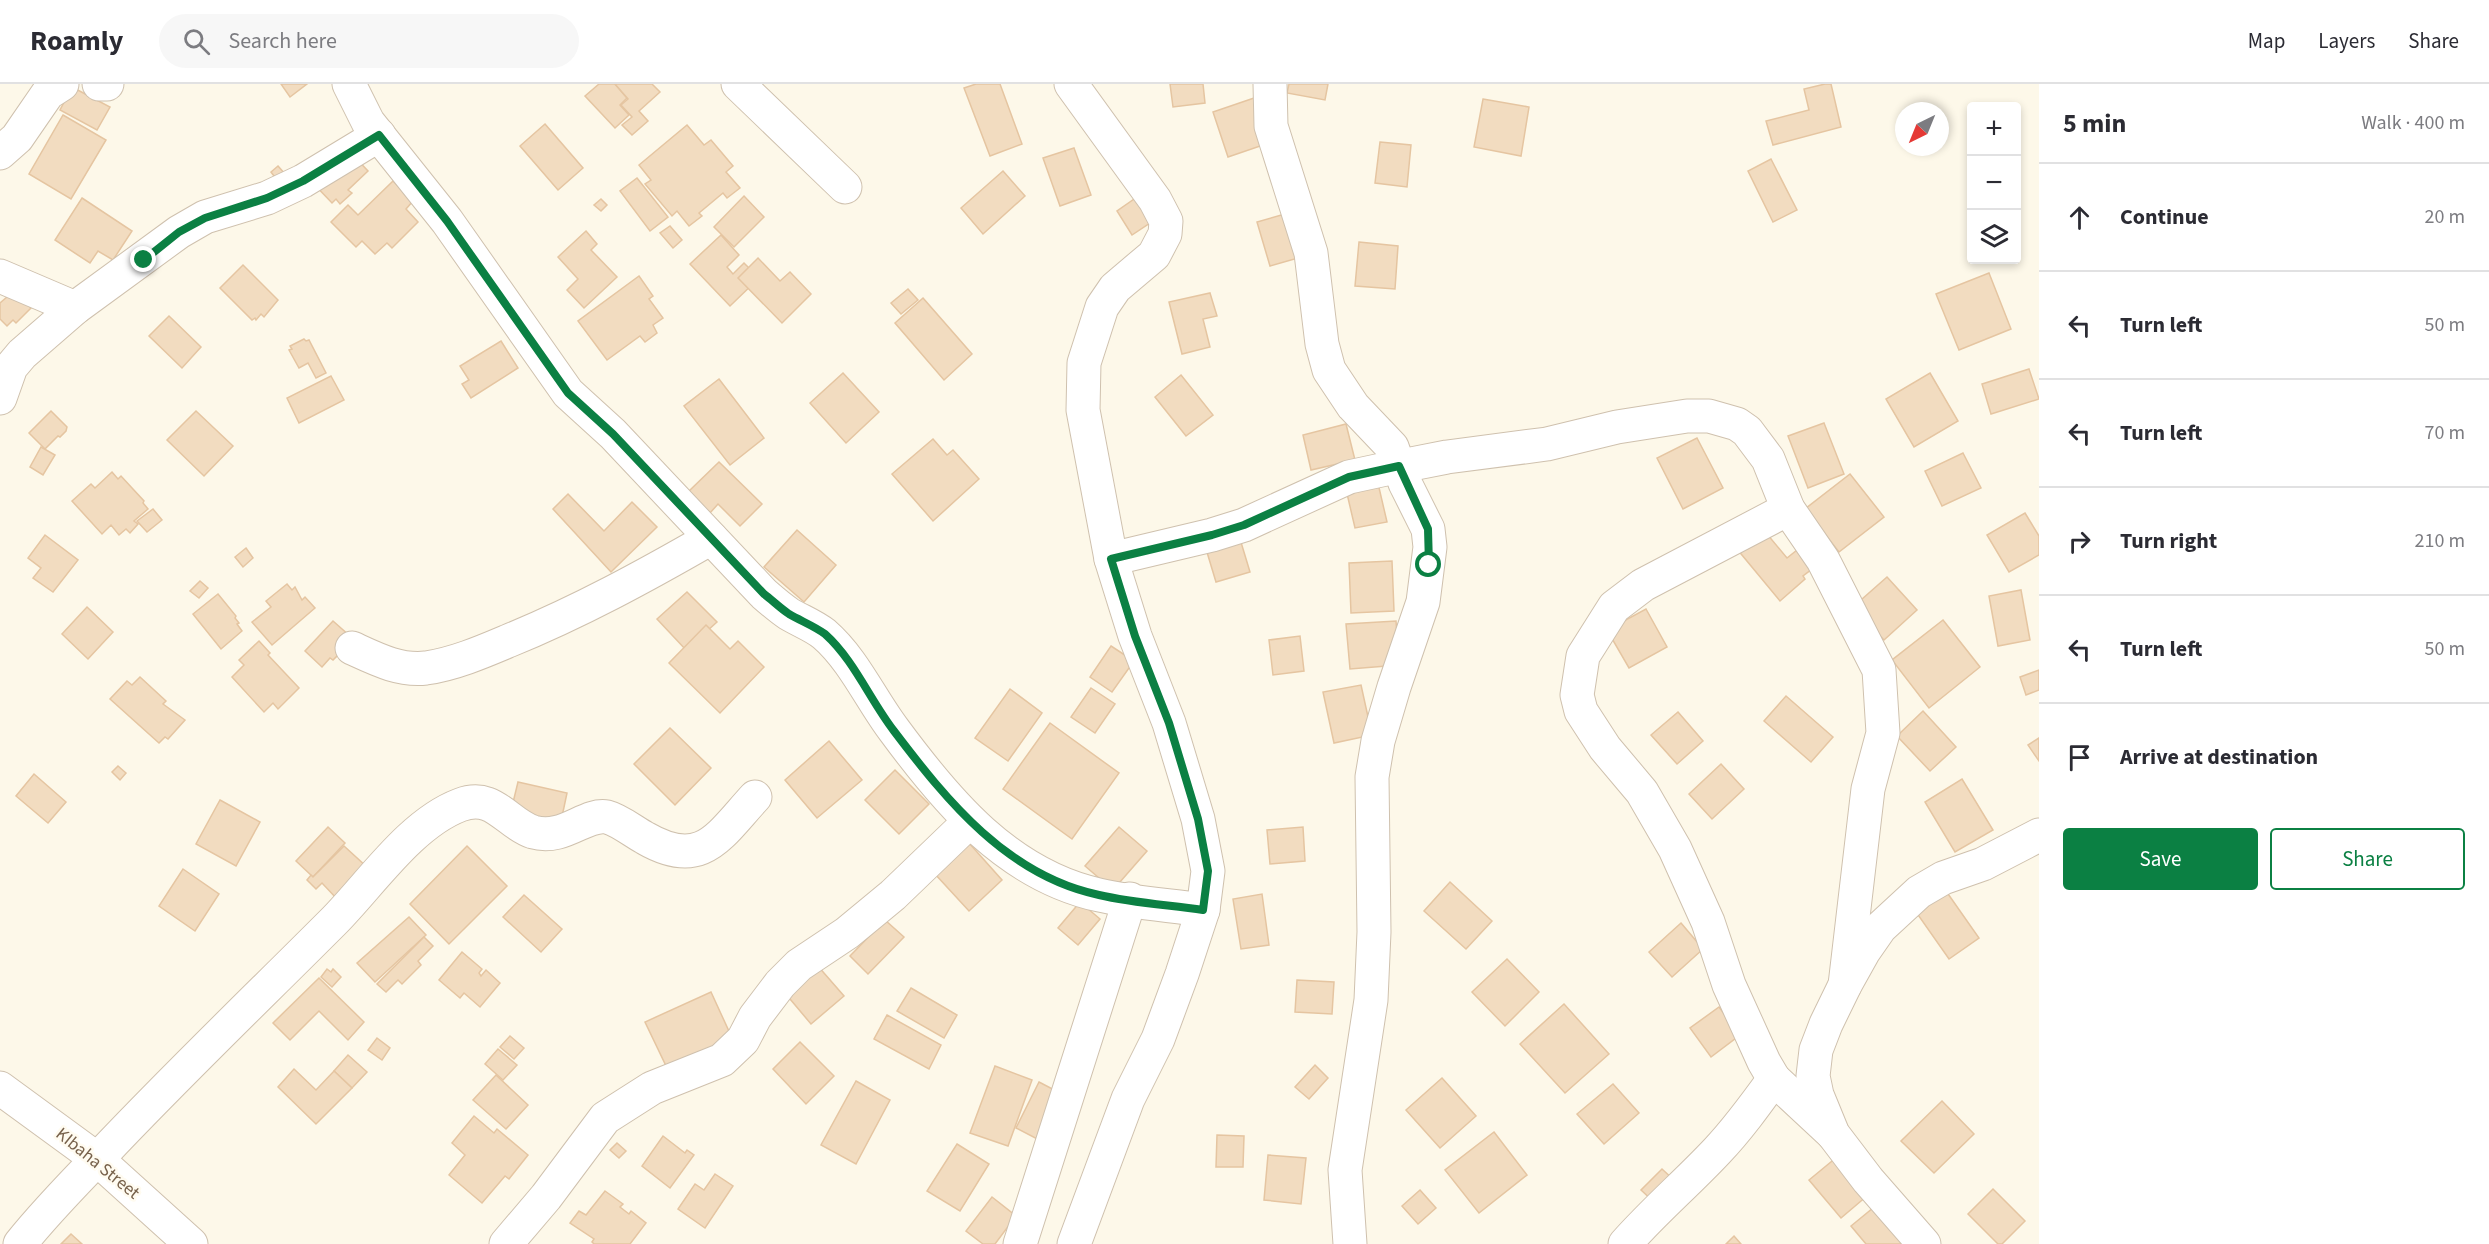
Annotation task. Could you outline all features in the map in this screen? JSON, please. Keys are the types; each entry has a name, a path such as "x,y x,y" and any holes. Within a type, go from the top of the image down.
{"street":[{"path":"0,153 17,138 48,93 62,84"},
{"path":"99,84 107,84"},
{"path":"349,84 368,122 447,221 568,393 613,434 764,594 786,612 825,634 841,652 892,729 945,796 970,821 1026,867 1061,883 1099,895 1203,910"},
{"path":"738,84 845,187"},
{"path":"1071,84 1155,200 1166,221 1165,234 1160,246 1137,271 1114,288 1102,307 1084,363 1083,410 1098,479 1111,559 1135,636 1169,723 1198,819 1208,871 1203,910 1158,1039 1128,1098 1079,1225 1074,1244"},
{"path":"1270,84 1272,126 1311,253 1322,344 1329,370 1353,406 1392,447 1428,529 1430,547 1423,602 1394,687 1378,741 1371,777 1374,933 1371,1000 1345,1170 1350,1244"},
{"path":"0,398 11,367 22,354 75,308 188,227 205,218 267,198 303,181 379,135"},
{"path":"0,276 75,308"},
{"path":"1111,559 1244,525 1349,477 1399,466 1447,457 1547,444 1617,427 1687,416 1709,416 1737,424 1748,431 1768,459 1788,509 1823,560 1879,670 1883,733 1868,789 1845,985"},
{"path":"1788,509 1643,585 1614,607 1583,656 1576,695 1586,720 1605,748 1642,792 1675,849 1708,922 1729,985 1774,1079 1833,1134 1868,1180 1924,1244"},
{"path":"352,648 378,661 399,667 425,668 468,657 540,628 625,587 711,538"},
{"path":"20,1244 46,1211 154,1099 353,901 386,863 412,837 445,812 462,804 482,802 499,808 524,828 554,834 595,818 608,817 654,844 684,852 697,852 713,843 755,797"},
{"path":"506,1244 546,1197 605,1118 652,1088 722,1060 743,1040 755,1017 793,971 894,896 970,821"},
{"path":"1833,1134 1817,1095 1813,1076 1820,1041 1845,985 1864,951 1880,928 1919,892 1943,878 1983,864 2039,835"},
{"path":"1020,1244 1130,899"},
{"path":"1625,1244 1661,1204 1716,1152 1753,1109 1774,1079"},
{"name":"KIbaha Street","path":"0,1088 98,1159 191,1244"}],"building":[{"path":"281,84 307,84 290,97"},
{"path":"599,84 615,84 627,98 620,105 629,115 615,128 585,96"},
{"path":"615,84 652,84 660,92 639,111 648,121 632,135 622,125 632,117 621,105 628,99"},
{"path":"976,84 1000,84 1022,144 990,156 964,88"},
{"path":"1170,84 1203,84 1205,103 1173,107"},
{"path":"1289,84 1328,84 1325,100 1287,93"},
{"path":"1831,84 1841,127 1773,145 1766,121 1809,110 1804,89"},
{"path":"72,87 110,107 97,130 60,110"},
{"path":"1257,97 1272,142 1228,157 1213,112"},
{"path":"1483,99 1529,107 1521,156 1474,147"},
{"path":"63,115 106,140 71,199 29,174"},
{"path":"545,124 583,168 558,190 520,146"},
{"path":"687,125 704,145 711,140 733,166 726,172 740,188 727,198 723,193 699,213 702,216 689,226 677,211 672,216 645,184 651,180 639,165"},
{"path":"1380,142 1411,145 1407,187 1375,183"},
{"path":"1074,148 1091,195 1060,206 1043,158"},
{"path":"351,153 368,171 348,190 352,193 340,204 336,199 332,203 312,182"},
{"path":"1771,159 1797,210 1773,222 1748,171"},
{"path":"278,166 285,174 277,180 271,172"},
{"path":"1003,171 1025,196 983,234 961,208"},
{"path":"637,178 668,217 650,231 620,191"},
{"path":"393,181 413,201 406,209 418,222 392,248 387,243 375,254 362,241 356,247 331,222 348,205 358,215"},
{"path":"744,196 764,217 734,247 714,227"},
{"path":"1137,197 1153,221 1132,235 1117,211"},
{"path":"82,198 132,231 113,260 98,251 90,263 55,240"},
{"path":"601,199 607,205 601,211 594,205"},
{"path":"1292,212 1305,256 1270,266 1257,222"},
{"path":"670,226 682,240 673,248 660,233"},
{"path":"586,231 597,244 591,250 617,277 584,308 567,290 578,279 558,257"},
{"path":"721,235 739,255 727,267 733,274 744,263 759,278 730,306 690,264"},
{"path":"1359,242 1398,246 1395,289 1355,286"},
{"path":"758,258 780,281 790,272 811,294 782,323 738,278"},
{"path":"243,265 278,300 264,317 261,314 256,320 255,318 252,320 220,288"},
{"path":"1989,273 2011,329 1959,350 1936,294"},
{"path":"639,276 653,296 649,299 663,318 653,325 657,333 645,342 640,336 607,360 578,321"},
{"path":"908,289 918,300 901,314 891,303"},
{"path":"14,291 31,308 16,323 13,320 7,326 0,319 0,303"},
{"path":"1210,293 1217,316 1203,319 1210,347 1182,354 1169,302"},
{"path":"923,298 972,354 944,380 895,323"},
{"path":"169,316 201,347 182,368 149,336"},
{"path":"304,339 309,340 326,373 316,378 308,363 299,368 289,350 292,349 290,346"},
{"path":"501,341 518,368 471,398 462,384 469,380 460,366"},
{"path":"2029,369 2039,399 1991,414 1982,384"},
{"path":"843,373 879,412 846,443 810,403"},
{"path":"1930,373 1958,421 1914,447 1886,399"},
{"path":"1181,375 1213,415 1186,436 1155,397"},
{"path":"331,376 344,400 299,423 287,398"},
{"path":"719,379 764,438 730,465 684,406"},
{"path":"51,411 67,427 60,437 58,436 45,449 29,433"},
{"path":"196,411 233,446 204,476 167,440"},
{"path":"1824,423 1844,474 1808,488 1788,436"},
{"path":"1346,424 1355,460 1311,470 1303,435"},
{"path":"1697,438 1723,488 1683,509 1657,458"},
{"path":"933,439 947,455 953,450 979,479 933,521 892,474"},
{"path":"41,447 55,455 43,475 30,467"},
{"path":"1963,453 1981,488 1942,506 1925,471"},
{"path":"719,462 762,504 740,526 718,504 710,513 688,492"},
{"path":"112,472 118,479 121,476 144,501 148,509 134,521 138,524 130,533 126,529 119,535 111,525 102,534 72,501 91,484 95,488"},
{"path":"1850,474 1884,517 1839,552 1805,509"},
{"path":"1377,479 1387,522 1355,528 1345,485"},
{"path":"568,494 604,531 632,502 657,527 611,572 553,509"},
{"path":"153,509 162,520 147,532 137,521"},
{"path":"2025,513 2039,536 2039,555 2009,572 1987,535"},
{"path":"1762,528 1787,558 1797,550 1812,569 1803,576 1805,579 1780,601 1737,549"},
{"path":"1237,529 1250,572 1216,582 1203,539"},
{"path":"797,530 836,565 804,602 764,567"},
{"path":"45,535 78,560 53,592 33,578 41,568 28,558"},
{"path":"246,548 253,558 243,567 235,557"},
{"path":"1392,561 1394,611 1351,613 1349,563"},
{"path":"1887,577 1917,610 1884,640 1853,607"},
{"path":"200,581 208,588 199,598 190,591"},
{"path":"287,584 292,590 295,587 302,600 305,597 315,608 272,645 252,622 271,607 266,601"},
{"path":"2021,590 2030,640 1998,646 1989,596"},
{"path":"687,592 717,622 686,650 657,619"},
{"path":"218,594 236,616 239,623 237,624 242,631 221,649 193,614"},
{"path":"87,607 113,632 88,659 62,634"},
{"path":"1646,609 1667,647 1629,668 1607,630"},
{"path":"1943,620 1980,667 1929,708 1892,660"},
{"path":"333,621 350,636 336,652 339,654 333,660 330,658 322,667 305,651"},
{"path":"1396,621 1399,665 1350,669 1346,624"},
{"path":"706,625 730,649 738,641 764,667 720,713 669,663"},
{"path":"1300,636 1304,671 1273,675 1269,640"},
{"path":"259,641 270,653 268,655 299,688 278,709 273,703 264,712 232,677 244,665 239,660"},
{"path":"1111,646 1134,661 1112,692 1090,677"},
{"path":"2039,670 2039,690 2026,695 2020,677"},
{"path":"140,677 166,701 163,704 185,720 168,739 165,737 159,743 110,699 127,681 132,685"},
{"path":"1361,685 1372,735 1334,743 1323,692"},
{"path":"1091,688 1115,704 1095,733 1071,717"},
{"path":"1010,689 1042,713 1008,761 975,738"},
{"path":"1786,696 1833,737 1811,762 1764,721"},
{"path":"1923,711 1956,747 1930,771 1897,736"},
{"path":"1678,712 1703,741 1677,764 1651,735"},
{"path":"1050,723 1119,773 1072,839 1003,789"},
{"path":"670,728 711,768 675,805 634,764"},
{"path":"2039,738 2039,761 2028,745"},
{"path":"829,741 862,780 817,818 785,780"},
{"path":"1721,764 1744,789 1712,819 1689,794"},
{"path":"118,766 126,773 120,780 112,772"},
{"path":"895,770 929,804 899,834 865,800"},
{"path":"34,774 66,802 48,823 16,796"},
{"path":"1962,779 1993,830 1955,852 1925,802"},
{"path":"518,782 567,793 560,826 510,815"},
{"path":"220,800 260,822 236,866 196,844"},
{"path":"328,827 345,843 313,877 296,861"},
{"path":"1119,827 1147,851 1113,890 1085,866"},
{"path":"1303,827 1305,861 1270,864 1267,830"},
{"path":"969,843 1002,880 969,911 935,874"},
{"path":"344,846 368,868 337,899 322,883 316,889 307,880 311,875 313,877"},
{"path":"467,846 507,886 449,944 410,904"},
{"path":"183,869 219,894 195,931 159,906"},
{"path":"1450,882 1492,921 1466,949 1424,911"},
{"path":"1946,891 1979,938 1949,959 1916,912"},
{"path":"1262,894 1269,945 1241,949 1233,899"},
{"path":"524,895 562,929 541,952 503,917"},
{"path":"1080,902 1100,919 1078,945 1058,928"},
{"path":"409,917 426,935 375,982 357,963"},
{"path":"885,920 904,937 868,974 850,956"},
{"path":"1681,923 1703,949 1672,977 1649,952"},
{"path":"424,937 433,946 418,961 421,965 402,984 398,980 386,992 377,984"},
{"path":"462,952 482,969 479,973 481,976 486,970 500,983 480,1007 464,993 460,998 439,980"},
{"path":"1507,959 1539,992 1505,1026 1472,992"},
{"path":"817,965 844,996 811,1024 785,993"},
{"path":"327,969 331,972 333,969 341,977 332,987 321,977"},
{"path":"319,978 364,1022 348,1040 319,1011 290,1040 273,1023"},
{"path":"1297,980 1334,982 1332,1014 1295,1012"},
{"path":"911,988 957,1015 944,1038 897,1011"},
{"path":"711,992 733,1040 668,1070 645,1022"},
{"path":"1564,1004 1609,1054 1565,1093 1520,1044"},
{"path":"1719,1007 1740,1035 1711,1057 1690,1028"},
{"path":"887,1015 941,1045 929,1069 874,1039"},
{"path":"510,1036 524,1048 514,1059 500,1047"},
{"path":"377,1038 390,1048 382,1060 368,1050"},
{"path":"800,1042 834,1076 806,1104 773,1069"},
{"path":"498,1049 517,1065 503,1080 485,1064"},
{"path":"348,1055 367,1072 352,1088 334,1071"},
{"path":"1315,1065 1328,1078 1309,1099 1295,1087"},
{"path":"995,1066 1032,1080 1008,1146 970,1133"},
{"path":"294,1069 316,1090 334,1071 352,1088 316,1124 278,1087"},
{"path":"496,1075 528,1105 506,1129 473,1100"},
{"path":"1442,1078 1476,1116 1440,1148 1406,1110"},
{"path":"856,1081 890,1100 856,1164 821,1145"},
{"path":"1039,1082 1066,1096 1043,1142 1016,1128"},
{"path":"1613,1084 1639,1113 1604,1144 1577,1114"},
{"path":"1942,1101 1974,1134 1934,1173 1901,1141"},
{"path":"474,1116 494,1133 497,1129 528,1155 509,1179 505,1176 482,1203 449,1175 465,1155 452,1143"},
{"path":"1494,1132 1527,1175 1479,1213 1445,1170"},
{"path":"1217,1135 1244,1136 1243,1167 1216,1167"},
{"path":"663,1136 685,1153 687,1150 694,1155 670,1188 642,1166"},
{"path":"617,1143 626,1151 619,1158 610,1150"},
{"path":"957,1144 989,1164 960,1211 927,1191"},
{"path":"1843,1152 1874,1190 1841,1218 1809,1180"},
{"path":"1268,1155 1306,1158 1301,1204 1264,1200"},
{"path":"1662,1169 1676,1182 1655,1203 1641,1190"},
{"path":"715,1174 733,1186 705,1228 678,1209 695,1184 704,1190"},
{"path":"1993,1189 2025,1221 2002,1244 1998,1244 1968,1214"},
{"path":"1420,1190 1436,1208 1418,1224 1402,1206"},
{"path":"605,1191 623,1204 620,1207 629,1214 631,1211 646,1223 630,1244 594,1244 592,1242 594,1239 570,1223 579,1211 586,1215"},
{"path":"992,1197 1016,1216 995,1244 983,1244 966,1231"},
{"path":"1884,1199 1902,1244 1866,1244 1851,1226"},
{"path":"71,1234 82,1244 61,1244"},
{"path":"1734,1236 1741,1244 1726,1244"}],"route":[{"path":"144,260 179,232 205,218 267,198 303,181 379,135 447,221 507,303 568,393 613,434 764,594 786,612 825,634 841,652 892,729 945,796 984,834 1026,867 1061,883 1099,895 1203,910 1208,871 1198,819 1169,723 1135,636 1111,559 1244,525 1349,477 1399,466 1428,529 1429,565"}]}
